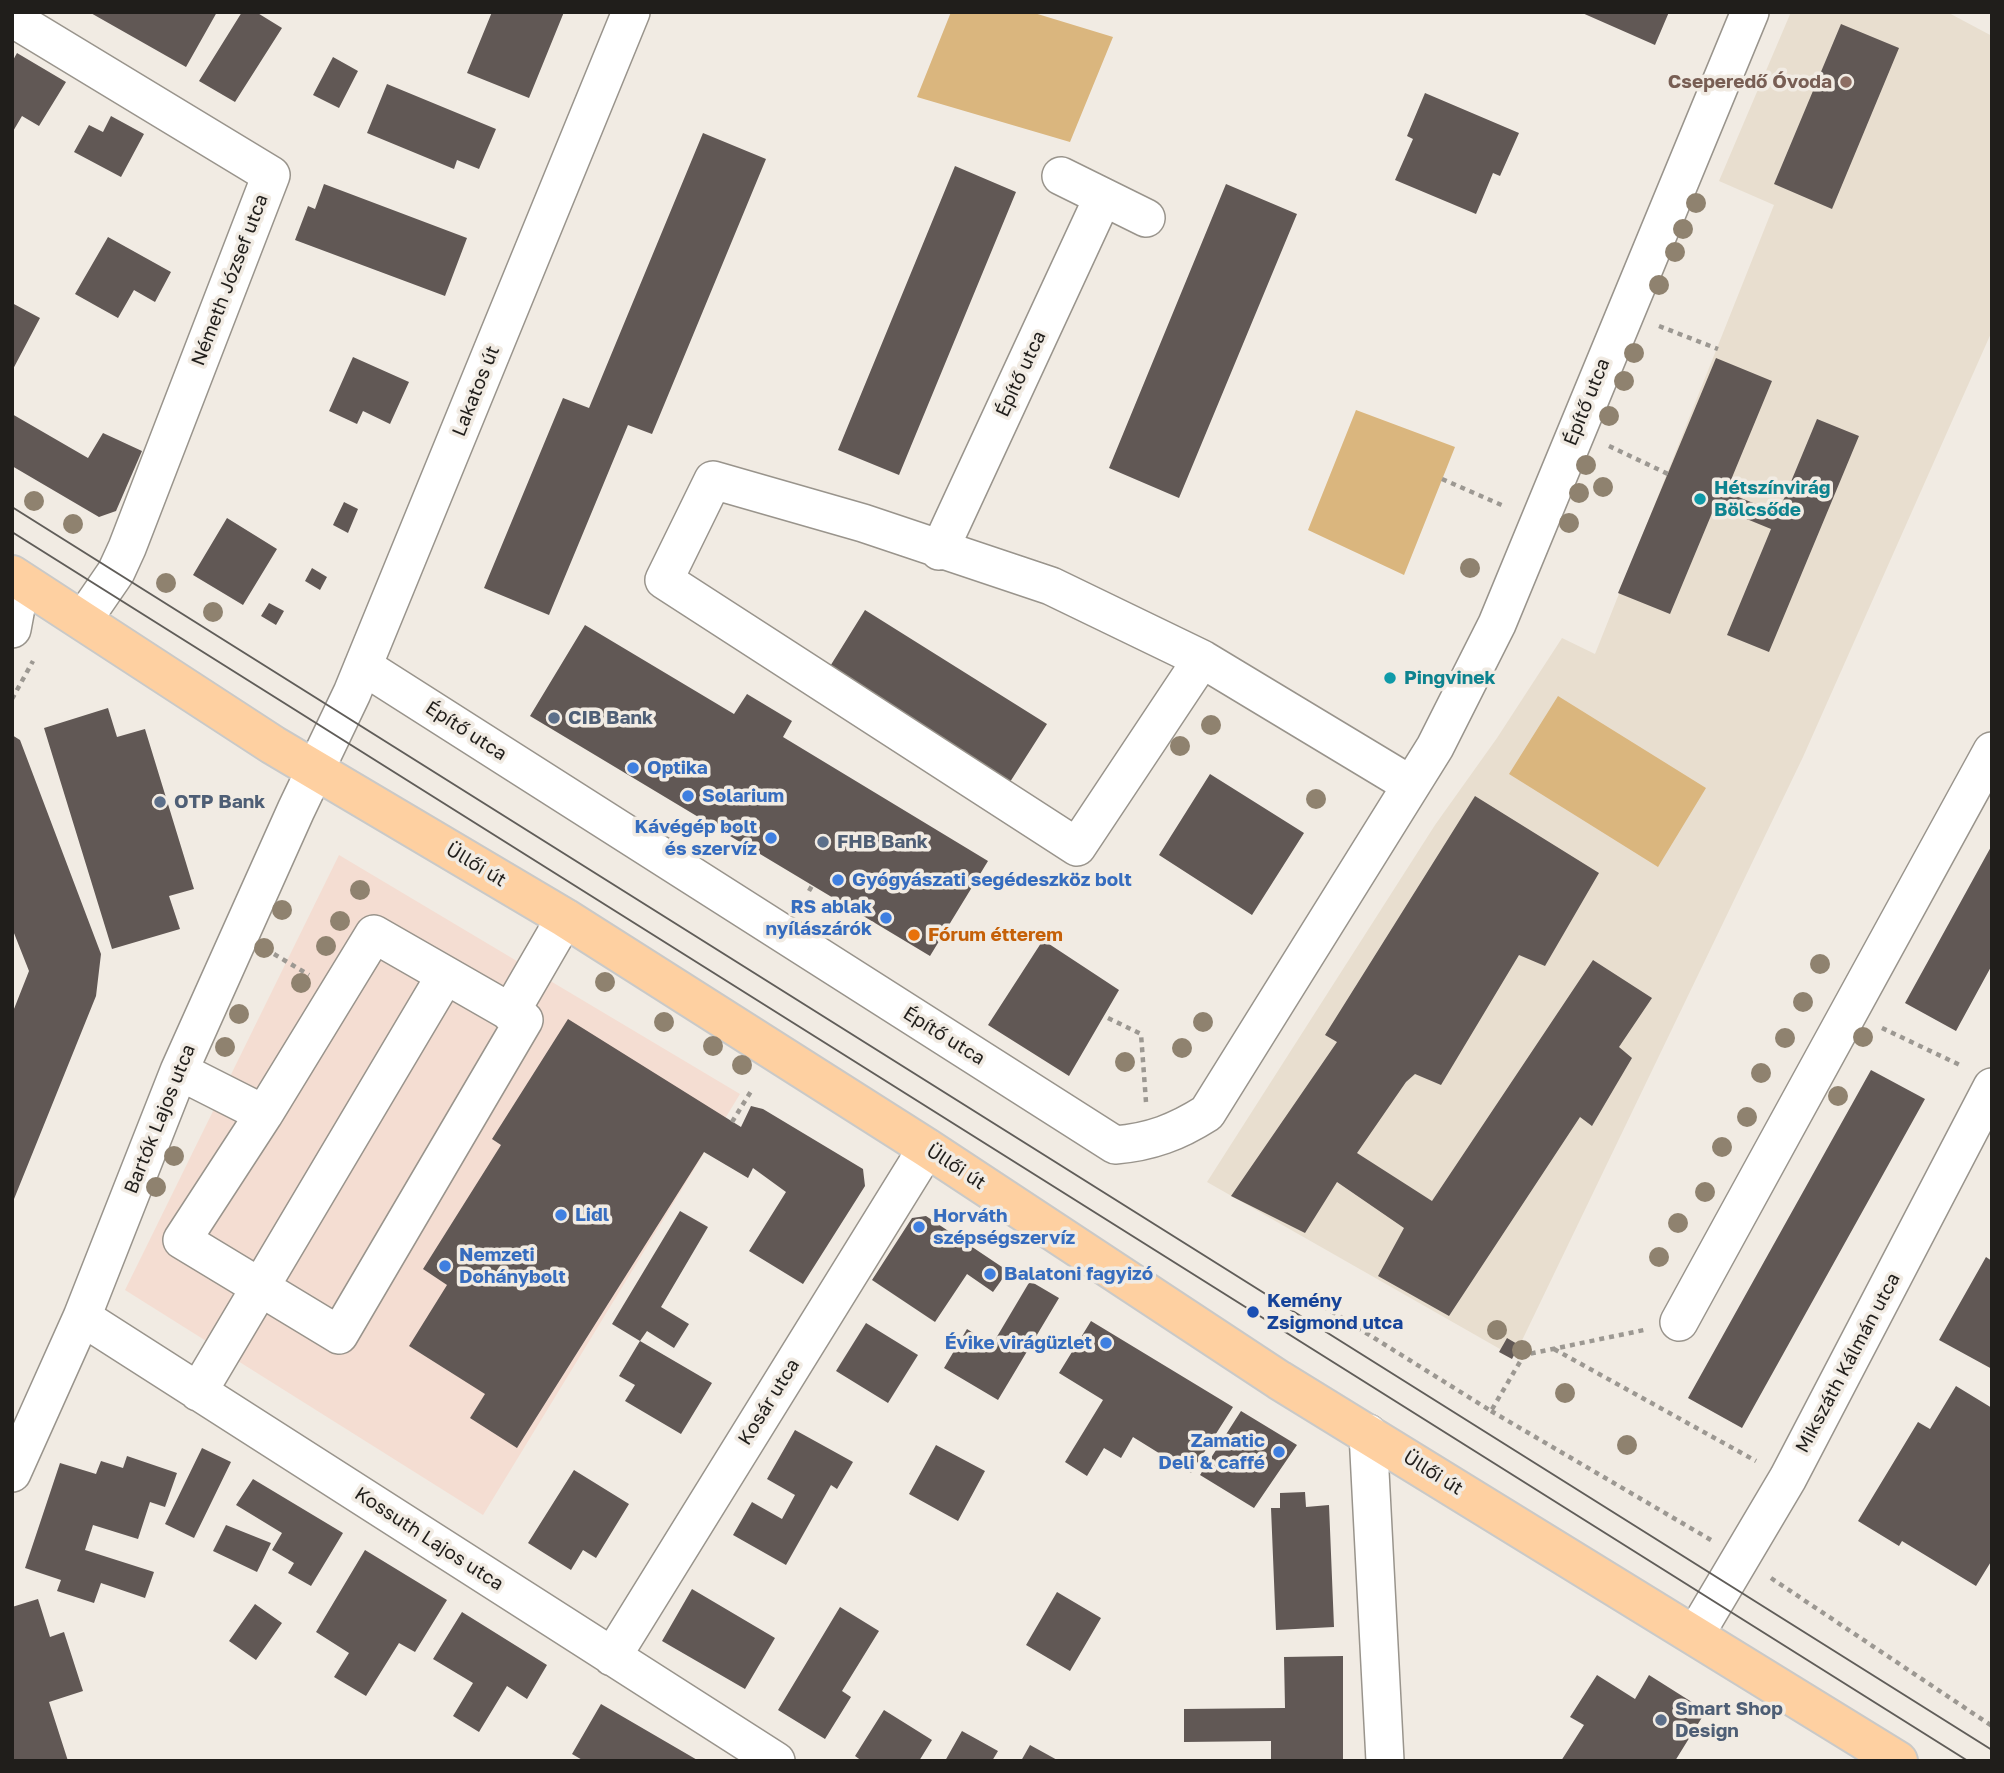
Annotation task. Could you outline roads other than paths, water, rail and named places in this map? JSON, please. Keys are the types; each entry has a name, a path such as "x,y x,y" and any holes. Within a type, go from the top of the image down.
{"main road":[{"name":"Üllői út","path":"17,578 273,745 565,918 927,1148 1268,1372 1898,1761"}],"street":[{"name":"Lakatos út","path":"315,768 363,666 631,12"},
{"name":"Építő utca","path":"363,666 1132,1143 1179,1131 1207,1113 1440,736 1497,624 1750,12"},
{"name":"Németh József utca","path":"12,18 271,175 127,548 116,572 83,620"},
{"path":"1061,176 1146,218"},
{"name":"Építő utca","path":"939,551 1102,197"},
{"path":"1202,659 1077,847 664,580 713,480 863,523 939,551 1051,586 1202,659 1411,785"},
{"path":"17,578 25,641"},
{"path":"1679,1322 1992,751"},
{"name":"Bartók Lajos utca","path":"12,1473 82,1317 179,1071 315,768"},
{"path":"510,1013 565,918"},
{"path":"374,934 445,976 524,1020 339,1335 182,1240 264,1114 374,934"},
{"path":"198,1392 445,976"},
{"path":"179,1071 264,1114"},
{"name":"Mikszáth Kálmán utca","path":"1695,1635 1788,1478 1980,1078"},
{"name":"Kosár utca","path":"612,1657 927,1148"},
{"name":"Kossuth Lajos utca","path":"82,1317 776,1761"},
{"path":"1368,1433 1385,1761"}],"tram line":[{"path":"12,507 1992,1750"},
{"path":"12,532 1968,1761"}],"place":[{"name":"Cseperedő Óvoda","path":"1846,82"},
{"name":"Hétszínvirág Bölcsőde","path":"1700,499"},
{"name":"Pingvinek","path":"1390,678"},
{"name":"CIB Bank","path":"554,718"},
{"name":"Optika","path":"633,768"},
{"name":"Solarium","path":"688,796"},
{"name":"OTP Bank","path":"160,802"},
{"name":"Kávégép bolt és szervíz","path":"771,838"},
{"name":"FHB Bank","path":"823,842"},
{"name":"Gyógyászati segédeszköz bolt","path":"838,880"},
{"name":"RS ablak nyílászárók","path":"886,918"},
{"name":"Fórum étterem","path":"914,935"},
{"name":"Lidl","path":"561,1215"},
{"name":"Horváth szépségszervíz","path":"919,1227"},
{"name":"Nemzeti Dohánybolt","path":"445,1266"},
{"name":"Balatoni fagyizó","path":"990,1274"},
{"name":"Kemény Zsigmond utca","path":"1253,1312"},
{"name":"Évike virágüzlet","path":"1106,1343"},
{"name":"Zamatic Deli & caffé","path":"1279,1452"},
{"name":"Smart Shop Design","path":"1661,1720"}]}
